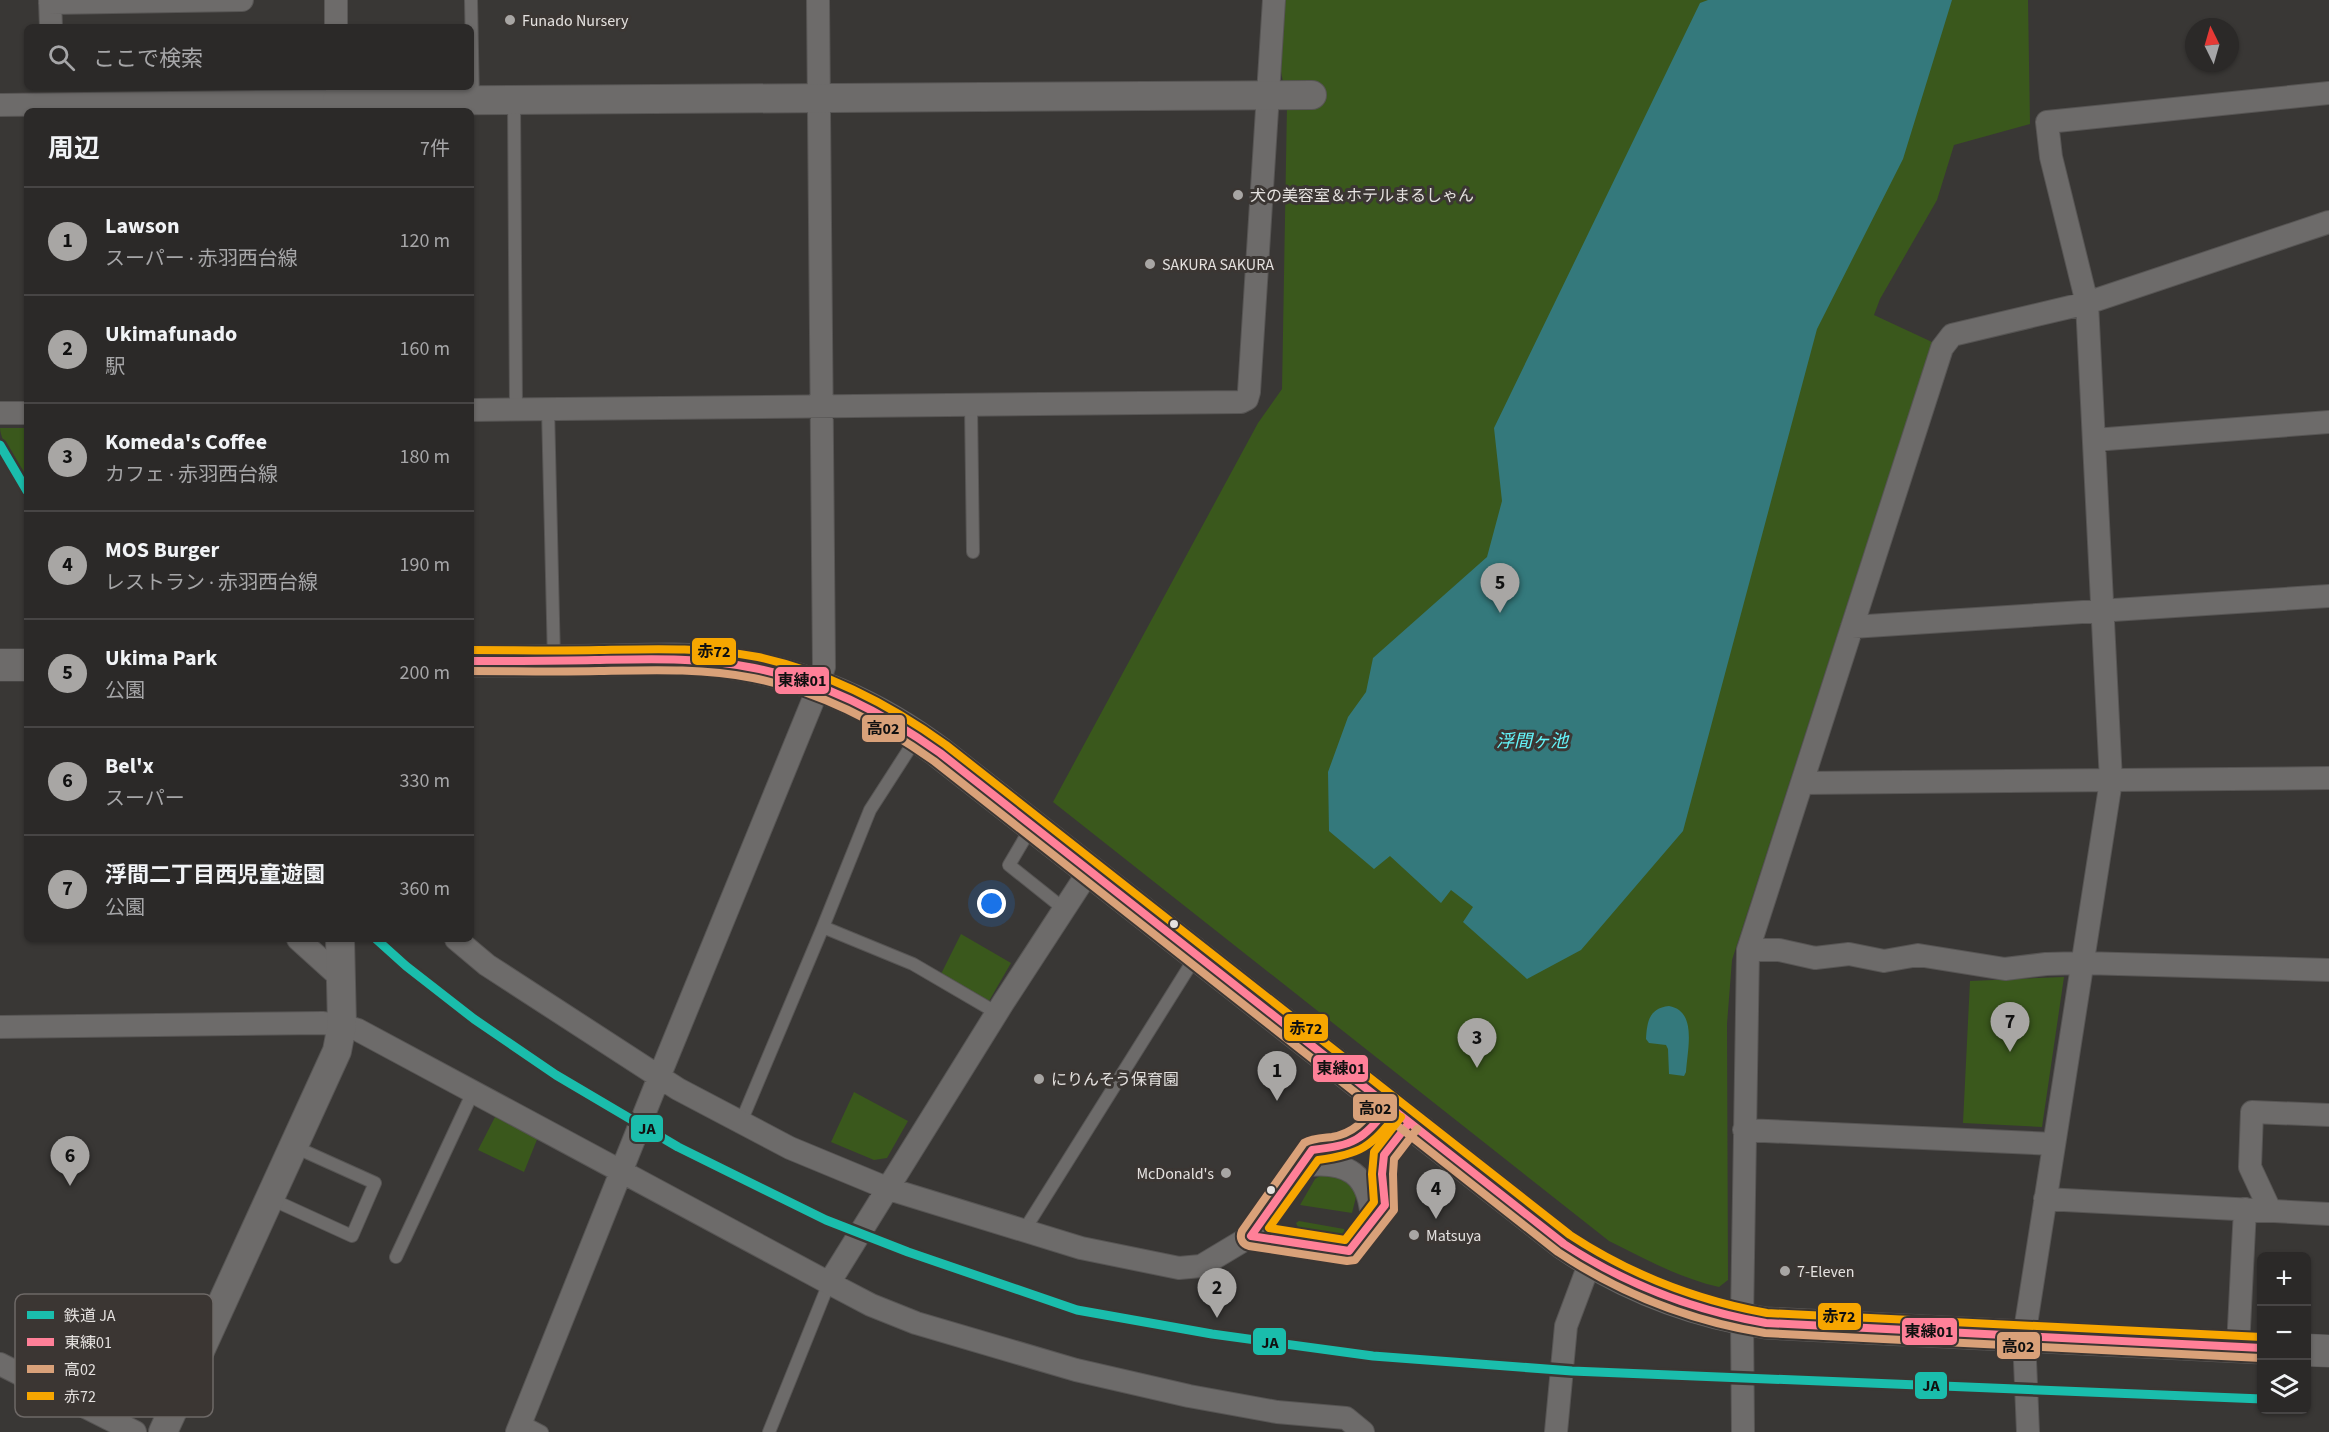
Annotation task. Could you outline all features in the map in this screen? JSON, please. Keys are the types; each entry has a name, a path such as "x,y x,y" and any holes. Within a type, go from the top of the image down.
{"main road":[{"path":"474,661 658,659 727,662 761,669 819,686 871,708 918,736 1564,1244 1590,1262 1652,1293 1685,1305 1742,1319 1772,1323 2250,1348"},
{"path":"0,665 24,665"},
{"path":"2311,1350 2329,1351"}],"street":[{"path":"51,24 50,1 242,0"},
{"path":"336,0 336,24"},
{"path":"519,1427 819,686 824,667 818,0"},
{"path":"474,410 1241,402 1247,399 1274,0"},
{"path":"2028,1432 2024,1336 2111,781 2087,303 2051,157 2047,122 2329,93"},
{"path":"0,105 51,96 514,100 1312,95"},
{"path":"1743,1432 1742,1319 1748,950 1942,348 1952,335 2087,303 2329,222"},
{"path":"0,413 24,413"},
{"path":"2094,440 2329,422"},
{"path":"1852,627 2329,596"},
{"path":"1803,783 2329,778"},
{"path":"829,1283 997,1013 1089,871"},
{"path":"300,942 340,977"},
{"path":"213,1324 337,1051 342,1025 340,942"},
{"path":"460,942 487,964 659,1077 790,1148 889,1189 1081,1248 1190,1269 1212,1261 1222,1252 1251,1236 1312,1150 1343,1147 1364,1138 1399,1115"},
{"path":"1748,950 1779,950 1815,958 1849,954 1884,961 1918,955 2005,969 2046,964 2083,963 2329,970"},
{"path":"0,1027 322,1023 342,1025 358,1030 871,1305 916,1323 1076,1370 1189,1396 1277,1412 1346,1418 1363,1432"},
{"path":"2270,1210 2250,1167 2252,1113 2329,1115"},
{"path":"1251,1236 1349,1251 1385,1205 1382,1174 1384,1155 1399,1115"},
{"path":"1744,1130 2054,1144"},
{"path":"1301,1166 1318,1163 1349,1169 1359,1177 1366,1188 1371,1204 1372,1222"},
{"path":"2045,1199 2329,1214"},
{"path":"2245,1209 2250,1348"},
{"path":"1556,1432 1566,1326 1590,1262"},
{"path":"0,1364 15,1372"},
{"path":"105,1417 135,1432"},
{"path":"163,1432 170,1417"}],"lane":[{"path":"471,0 471,24"},
{"path":"473,90 473,100"},
{"path":"514,100 516,410"},
{"path":"971,405 973,552"},
{"path":"548,410 554,661"},
{"path":"741,1122 870,810 918,736"},
{"path":"1032,826 1009,865 1064,909"},
{"path":"823,927 913,964 997,1013"},
{"path":"1024,1229 1197,955"},
{"path":"396,1257 473,1092"},
{"path":"271,1199 352,1236 357,1226 375,1183 295,1147"},
{"path":"769,1432 829,1283"},
{"path":"519,1427 542,1432"}],"green space":[{"path":"1285,0 2028,0 2030,124 1954,145 1937,200 1880,299 1874,315 1932,342 1732,960 1727,1024 1728,1280 1719,1287 1676,1273 1609,1241 1053,802 1258,423 1282,389 1287,105 1281,71"},
{"path":"0,428 24,428 24,472 7,447"},
{"path":"961,934 1011,963 989,1001 941,974"},
{"path":"2064,977 2042,1127 1963,1123 1970,981"},
{"path":"854,1092 908,1121 887,1158 874,1160 831,1142"},
{"path":"495,1117 538,1137 524,1172 478,1150"},
{"path":"1323,1174 1342,1175 1357,1193 1352,1213 1300,1205 1315,1179"},
{"path":"1299,1221 1344,1229 1346,1234 1338,1240 1302,1236 1296,1223"}],"water":[{"name":"浮間ヶ池","path":"1708,0 1952,0 1903,159 1817,329 1683,831 1581,950 1527,979 1463,922 1473,907 1451,890 1441,903 1390,856 1374,869 1329,831 1328,772 1348,717 1366,692 1373,658 1487,557 1502,501 1494,428 1700,3"},
{"path":"1669,1006 1678,1009 1684,1015 1689,1033 1684,1076 1669,1074 1666,1045 1649,1043 1646,1039 1650,1017 1662,1007"}],"rail line":[{"name":"JA","path":"0,445 24,486"},
{"name":"JA","path":"379,942 474,1019 556,1075 678,1147 826,1220 908,1252 1077,1310 1212,1334 1373,1356 1572,1371 2257,1399"}],"transit line":[{"name":"赤72","path":"474,650 678,649 738,654 784,663 808,671 880,703 946,745 1570,1235 1616,1262 1664,1284 1714,1301 1767,1313 2257,1337"},
{"name":"東練01","path":"474,661 655,659 734,664 804,681 875,712 940,753 1564,1244 1612,1272 1661,1294 1712,1311 1766,1323 2257,1348"},
{"name":"高02","path":"474,671 676,670 734,675 801,691 870,721 934,761 1558,1252 1606,1281 1657,1304 1710,1321 1765,1333 2257,1358"},
{"name":"高02","path":"1381,1100 1360,1124 1348,1132 1304,1143 1242,1231 1241,1238 1245,1244 1347,1261 1355,1260 1394,1210 1394,1159 1417,1129"},
{"name":"東練01","path":"1389,1107 1364,1134 1356,1139 1338,1146 1312,1150 1251,1236 1349,1251 1385,1205 1382,1174 1384,1155 1409,1123"},
{"name":"赤72","path":"1397,1114 1364,1147 1345,1155 1318,1160 1269,1228 1345,1240 1374,1202 1372,1174 1374,1152 1401,1117"}],"place":[{"name":"Funado Nursery","path":"510,20"},
{"name":"犬の美容室＆ホテルまるしゃん","path":"1238,195"},
{"name":"SAKURA SAKURA","path":"1150,264"},
{"name":"Ukima Park","path":"1500,613"},
{"name":"浮間二丁目西児童遊園","path":"2010,1052"},
{"name":"Komeda's Coffee","path":"1477,1068"},
{"name":"にりんそう保育園","path":"1039,1079"},
{"name":"Lawson","path":"1277,1101"},
{"name":"McDonald's","path":"1226,1173"},
{"name":"Bel'x","path":"70,1186"},
{"name":"MOS Burger","path":"1436,1219"},
{"name":"Matsuya","path":"1414,1235"},
{"name":"7-Eleven","path":"1785,1271"},
{"name":"Ukimafunado","path":"1217,1318"}]}
